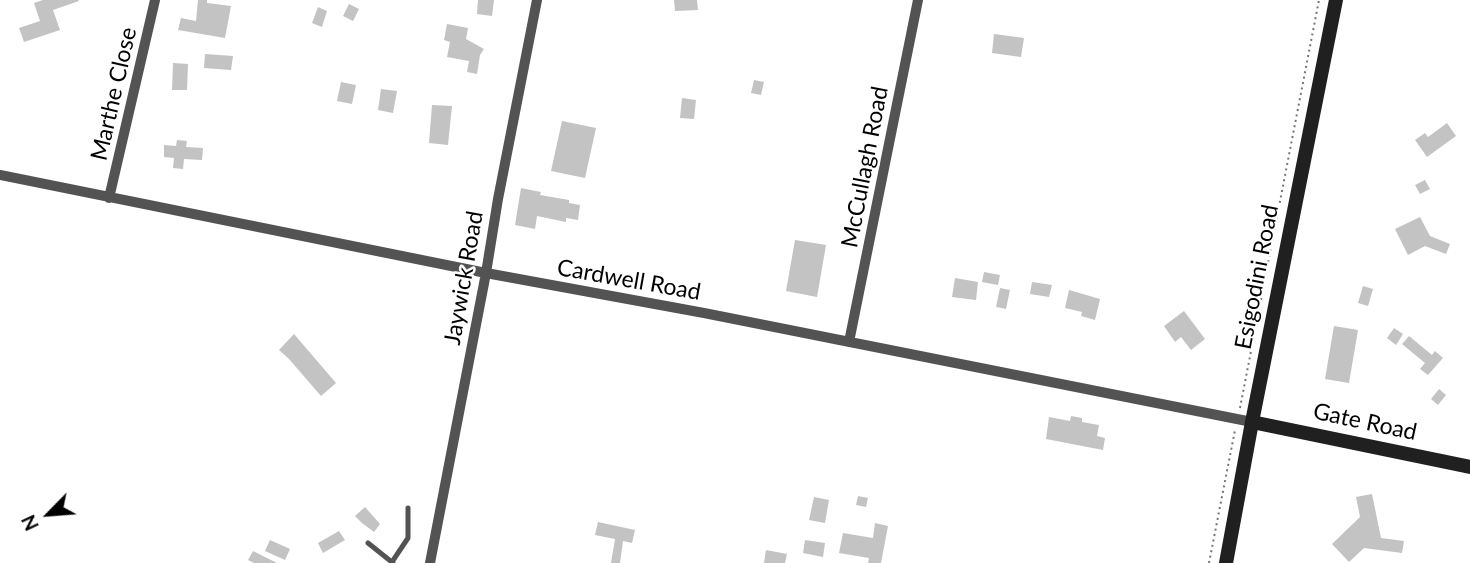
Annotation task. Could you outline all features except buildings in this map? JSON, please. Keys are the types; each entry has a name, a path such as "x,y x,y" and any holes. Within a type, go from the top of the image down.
{"main road":[{"name":"Esigodini Road","path":"1226,563 1245,421 1336,0"},
{"name":"Gate Road","path":"1245,421 1470,467"}],"street":[{"name":"Marthe Close","path":"109,198 155,0"},
{"name":"Jaywick Road","path":"430,563 537,0"},
{"name":"McCullagh Road","path":"849,342 918,0"},
{"name":"Cardwell Road","path":"0,175 1245,421"}],"lane":[{"path":"368,543 393,562 408,538 408,508"}],"path":[{"path":"1209,563 1245,421 1320,0"}]}
